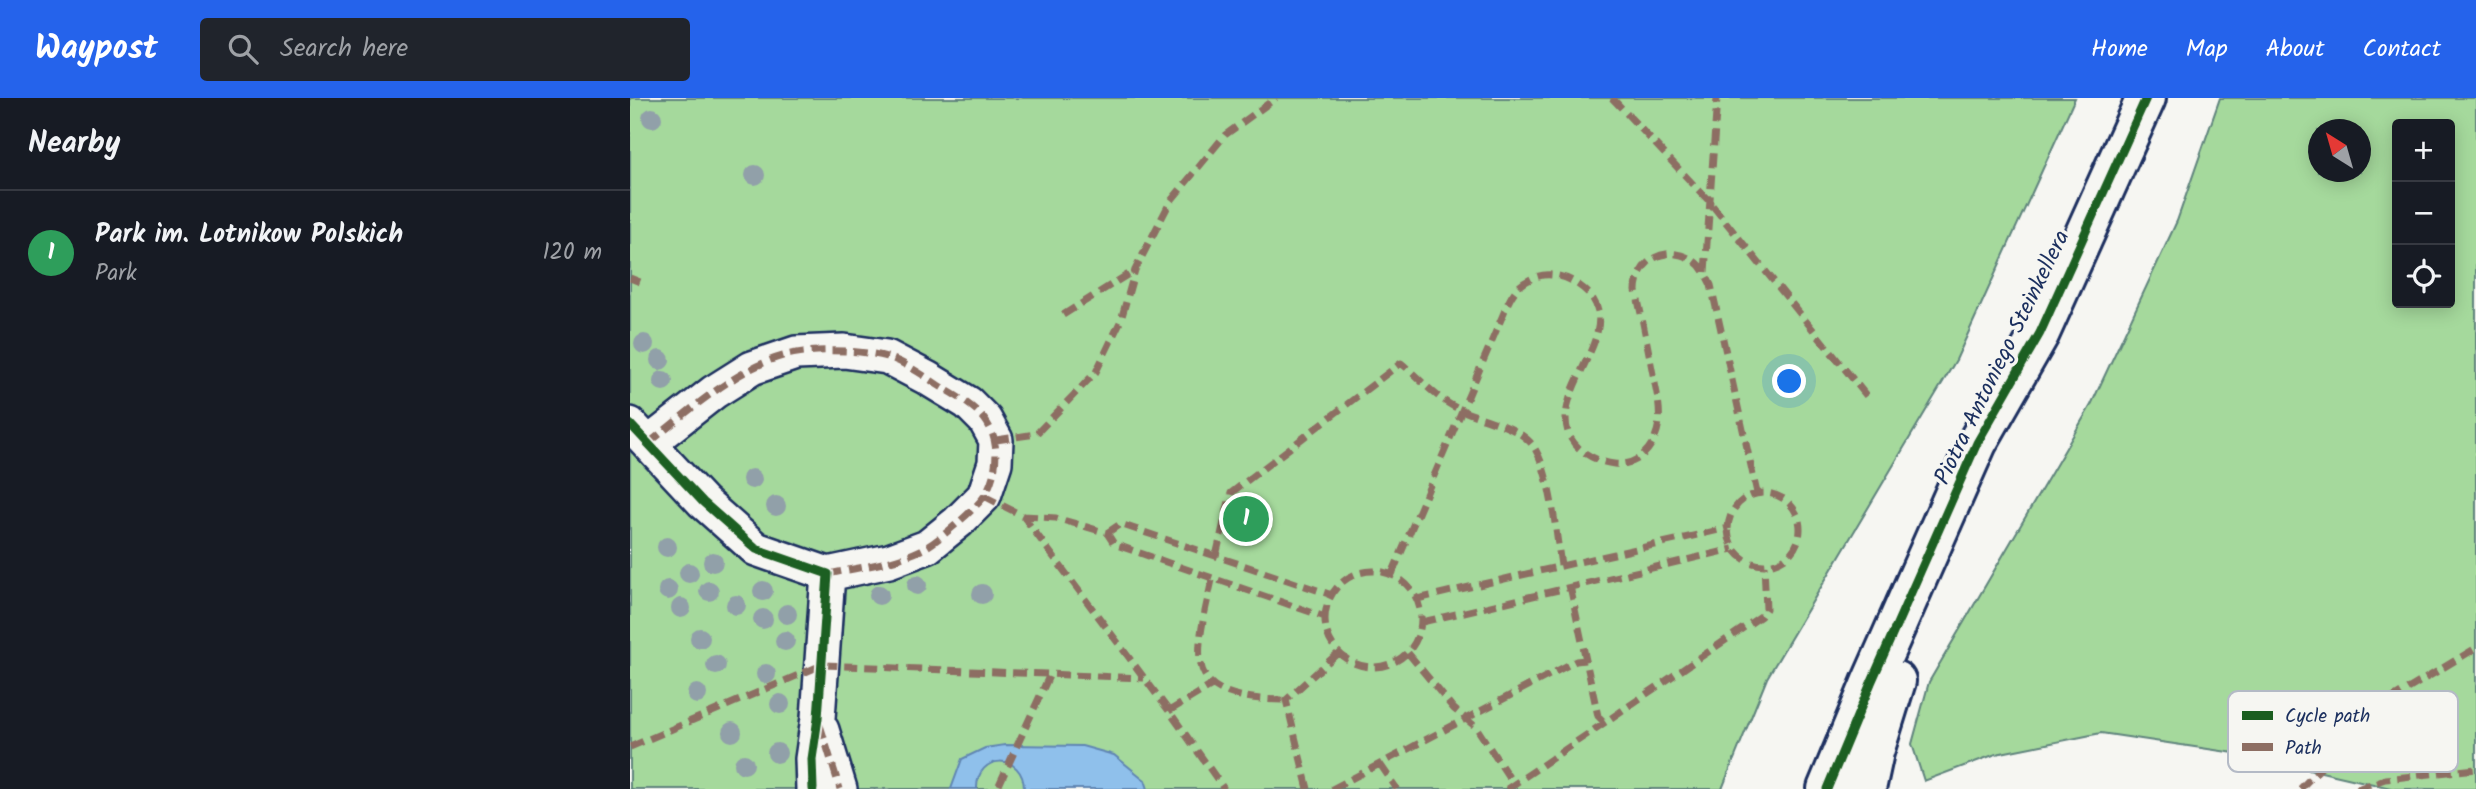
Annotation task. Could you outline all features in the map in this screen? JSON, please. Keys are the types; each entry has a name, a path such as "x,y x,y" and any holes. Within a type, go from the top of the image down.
{"street":[{"name":"Piotra Antoniego Steinkellera","path":"1827,789 1977,443 2039,333 2146,98"},
{"name":"Piotra Antoniego Steinkellera","path":"1866,789 1892,691 1999,451 2039,333"},
{"path":"844,351 887,357 968,403 985,420 996,440 995,463 985,496 927,547 889,561 828,574 756,549 703,502 639,433 752,368 796,353 844,351"},
{"path":"813,789 812,759 818,718 828,574"},
{"path":"818,718 840,789"}],"green space":[{"path":"630,98 2075,98 1956,360 1767,678 1722,789 630,789"},
{"path":"2220,98 2476,98 2476,789 2395,789 2322,772 2458,772 2458,691 2228,691 2228,752 2101,733 1996,754 1924,781 1912,744 1929,682 2091,405 2177,221"}],"water":[{"path":"1005,745 1082,746 1114,755 1145,780 1148,789 1024,789 1017,768 1000,762 991,763 984,769 977,789 951,789 962,759 985,748"}],"marked path":[{"path":"996,440 1036,434 1096,372 1121,320 1135,270 1170,202 1225,135 1276,98"},
{"path":"1612,98 1708,200 1869,399"},
{"path":"1705,272 1717,98"},
{"path":"1392,574 1508,303 1518,288 1538,276 1554,275 1574,282 1592,298 1599,316 1596,335 1570,397 1566,418 1570,437 1583,452 1601,461 1623,464 1645,453 1654,439 1659,422 1657,396 1636,291 1637,281 1646,264 1662,255 1681,255 1698,264 1711,285 1757,493"},
{"path":"1063,315 1135,270"},
{"path":"630,278 640,282"},
{"path":"649,443 738,376 777,358 807,352 854,352 893,359 957,396 980,414 994,437 996,457 993,477 985,495 974,507 939,538 914,553 866,567 828,574 823,572"},
{"path":"1216,556 1231,493 1401,363 1444,401 1502,425 1529,441 1536,451 1547,481 1561,565"},
{"path":"1764,493 1784,499 1794,509 1800,529 1794,549 1784,559 1764,565 1744,559 1734,549 1728,529 1734,509 1744,499 1764,493"},
{"path":"984,496 1023,516 1224,789"},
{"path":"1023,516 1056,518 1107,533 1114,544 1325,617"},
{"path":"1107,533 1120,524 1332,595"},
{"path":"1417,599 1728,528"},
{"path":"1422,622 1733,549"},
{"path":"1507,789 1761,616 1766,609 1764,565"},
{"path":"1373,571 1391,575 1407,585 1417,601 1421,619 1417,637 1407,653 1391,663 1373,667 1355,663 1339,653 1329,637 1325,619 1329,601 1339,585 1355,575 1373,571"},
{"path":"1212,580 1201,634 1200,655 1203,671 1212,684 1228,693 1286,700"},
{"path":"1570,586 1598,716 1604,722"},
{"path":"2405,691 2476,648"},
{"path":"1308,789 1286,700 1338,653"},
{"path":"1408,653 1454,709 1476,727 1514,785"},
{"path":"1332,789 1576,661 1585,660"},
{"path":"630,747 822,665 1144,678"},
{"path":"999,785 1050,674"},
{"path":"1169,711 1212,685"},
{"path":"820,725 840,789"},
{"path":"1380,764 1397,789"},
{"path":"2458,771 2476,769"},
{"path":"2300,789 2317,772"},
{"path":"2357,789 2385,779 2449,772"}],"cycle path":[{"path":"1827,789 1977,443 2040,333 2146,98"},
{"path":"630,424 703,502 756,549 828,574 818,718 812,759 813,789"}],"place":[{"name":"Park im. Lotnikow Polskich","path":"1246,519"}]}
